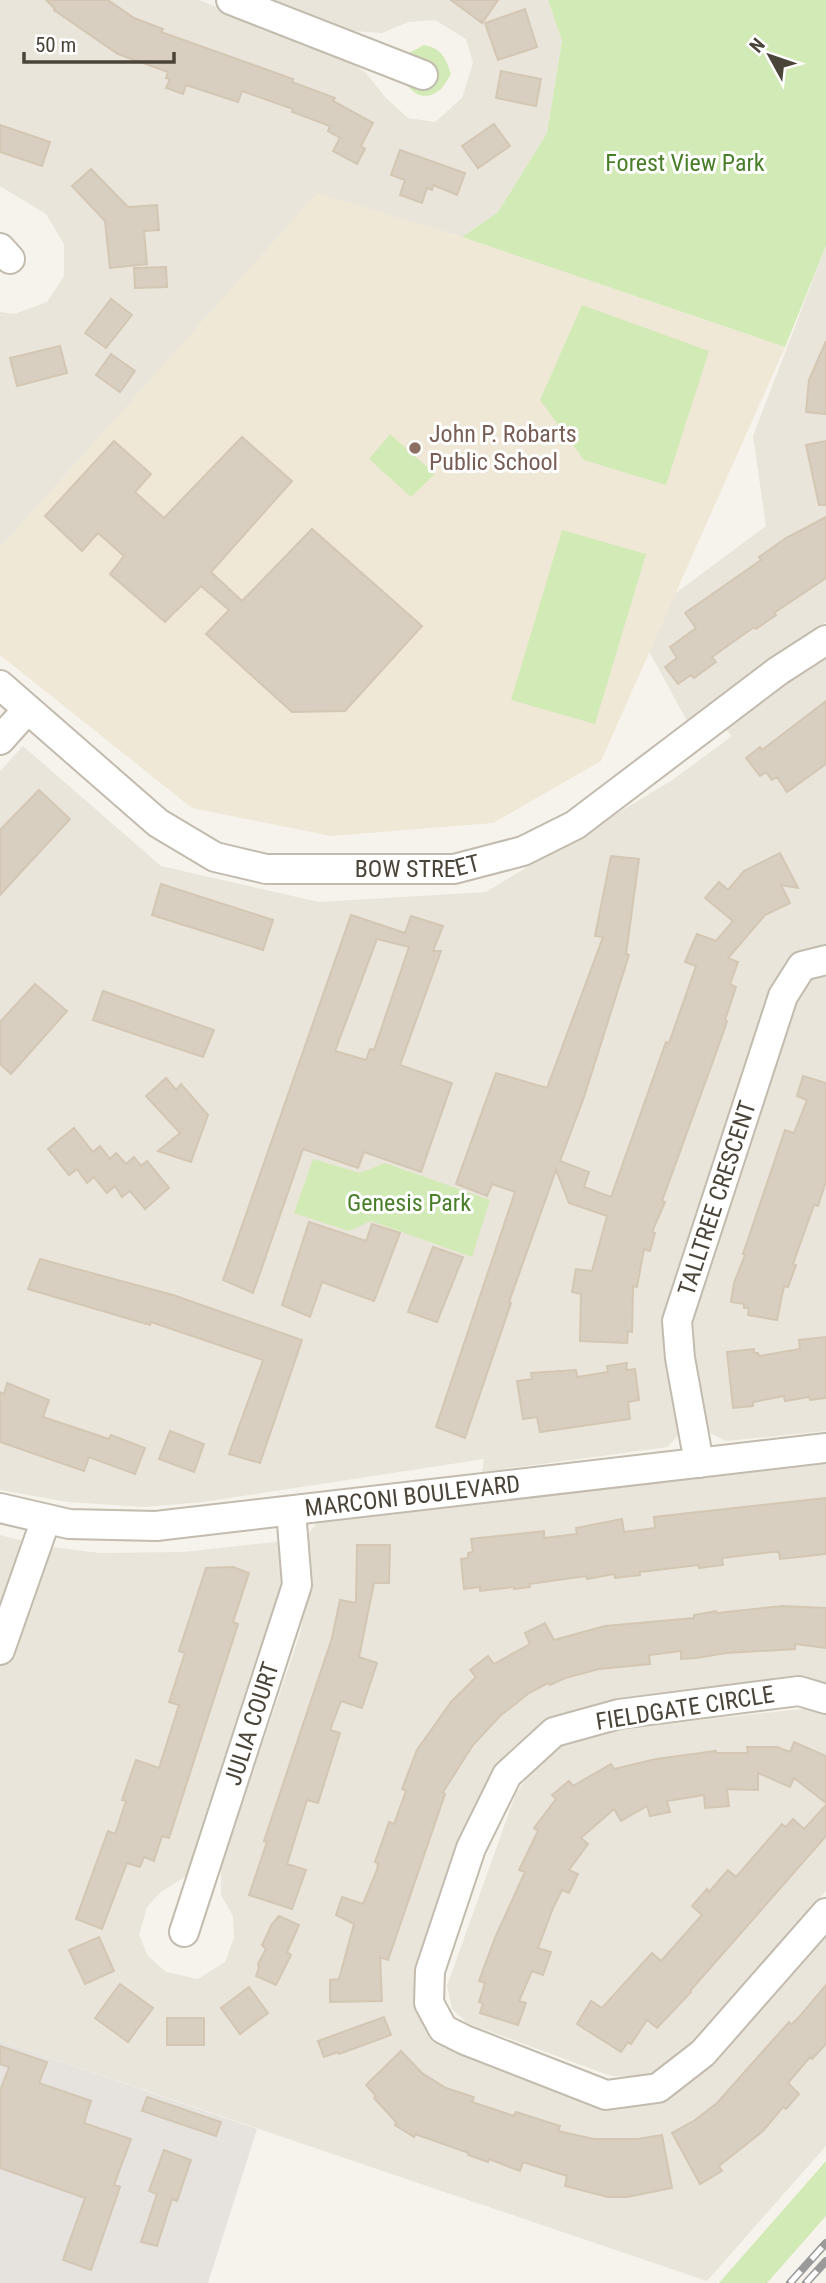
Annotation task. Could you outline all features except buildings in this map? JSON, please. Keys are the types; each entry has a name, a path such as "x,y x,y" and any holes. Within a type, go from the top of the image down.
{"street":[{"path":"231,0 423,75"},
{"name":"BOW STREET","path":"0,685 158,823 215,857 266,869 454,869 523,852 575,824 778,671 826,640"},
{"path":"0,740 27,710"},
{"name":"TALLTREE CRESCENT","path":"699,1463 677,1321 783,996 802,966 826,960"},
{"name":"MARCONI BOULEVARD","path":"0,1508 69,1524 156,1526 826,1448"},
{"name":"JULIA COURT","path":"184,1933 297,1585 291,1511"},
{"path":"0,1650 46,1519"},
{"name":"FIELDGATE CIRCLE","path":"826,1699 799,1691 619,1714 554,1732 507,1775 471,1848 430,1971 429,2003 443,2029 606,2095 658,2088 703,2053 826,1913"}],"shaded area":[{"path":"0,0 199,0 338,55 365,72 385,97 408,118 435,122 462,98 473,63 466,39 435,20 408,22 382,33 353,31 269,0 548,0 562,41 547,133 498,212 462,237 317,194 0,548 0,312 14,314 47,302 64,276 64,244 46,214 0,186"},
{"name":"John P. Robarts Public School","path":"317,193 462,237 785,347 601,761 493,823 331,836 192,808 0,655 0,548"},
{"path":"826,246 826,622 687,721 644,642 657,607 766,526 753,436"},
{"path":"826,655 826,945 805,952 774,983 698,1212 678,1435 668,1447 482,1472 484,1459 203,1502 144,1507 68,1502 0,1490 0,771 23,746 161,866 319,902 486,892 671,781 732,736 725,729"},
{"path":"826,969 826,1431 726,1441 710,1433 704,1426 692,1327 697,1286 796,994 806,980"},
{"path":"826,1459 826,1685 616,1701 576,1710 546,1724 422,1979 434,2026 452,2049 605,2103 669,2094 696,2079 826,1931 826,2146 707,2281 0,2041 0,1535 44,1546 100,1553 183,1552 283,1541 287,1594 191,1873 161,1892 147,1907 139,1935 148,1956 166,1972 198,1979 225,1962 234,1938 233,1916 221,1895 221,1865 300,1634 307,1597 307,1536 318,1521"},
{"path":"811,1708 826,1712 826,1891 680,2057 662,2071 638,2077 611,2076 467,2023 452,2009 447,1986 516,1793 534,1768 563,1743 600,1731"},
{"path":"0,2041 257,2129 208,2283 0,2283"}],"green space":[{"name":"Forest View Park","path":"548,0 826,0 826,246 785,347 462,237 498,212 547,133 562,41"},
{"path":"424,45 442,55 451,74 441,89 426,96 409,87 400,66 409,53"},
{"path":"582,305 709,351 666,485 584,460 540,400"},
{"path":"390,434 435,474 411,497 369,459"},
{"path":"562,530 646,554 595,724 511,700"},
{"name":"Genesis Park","path":"313,1159 360,1173 385,1163 490,1200 472,1257 371,1221 349,1231 294,1213"},
{"path":"826,2161 826,2216 767,2283 719,2283"}],"railway":[{"path":"790,2283 826,2243"},
{"path":"806,2283 826,2261"}],"place":[{"name":"John P. Robarts Public School","path":"415,448"}]}
